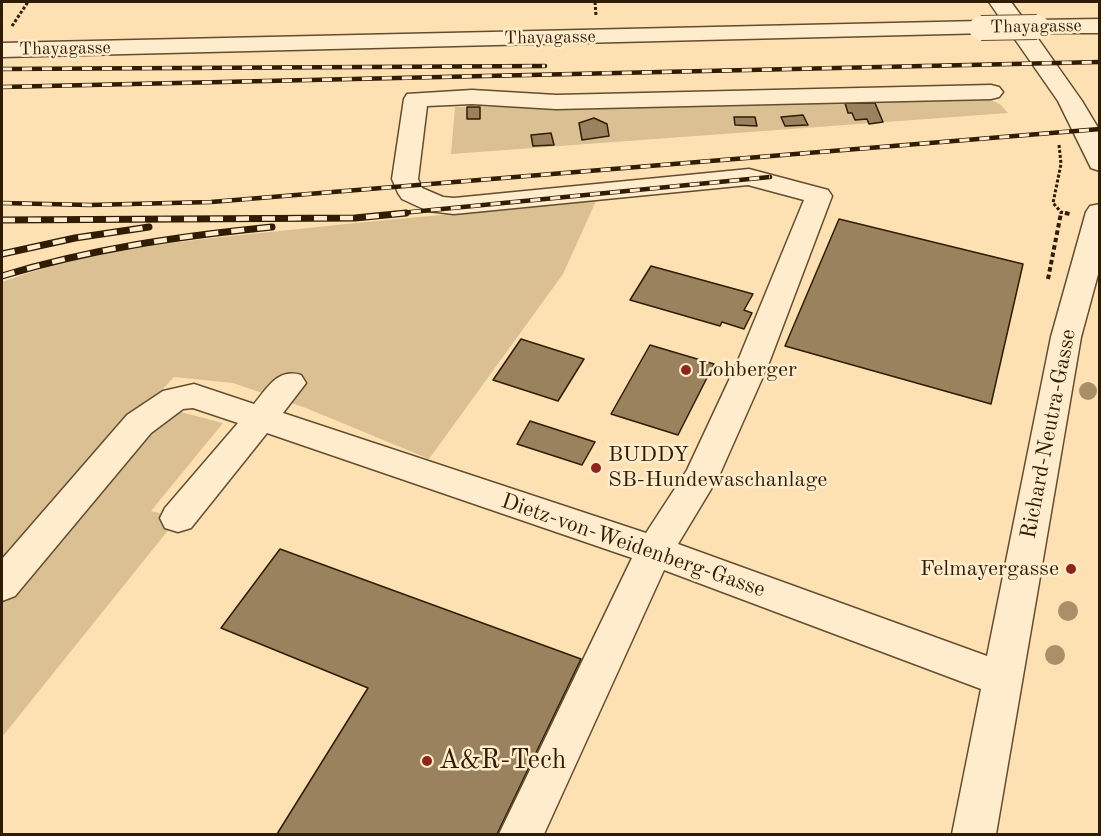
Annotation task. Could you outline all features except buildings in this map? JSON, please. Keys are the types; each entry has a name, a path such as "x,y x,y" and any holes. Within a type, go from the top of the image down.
{"street":[{"path":"1000,2 1080,117 1093,141 1100,163"},
{"name":"Thayagasse","path":"2,50 1100,26"},
{"path":"520,834 654,551 702,476 753,363 819,196 749,177 454,206 438,205 411,193 405,179 416,99 472,97 556,102 991,92"},
{"name":"Richard-Neutra-Gasse","path":"974,834 1066,337 1099,216"},
{"path":"178,518 290,383"},
{"name":"Dietz-von-Weidenberg-Gasse","path":"2,585 139,424 174,399 194,396 654,551 1002,679"}],"path":[{"path":"10,29 28,2"},
{"path":"1058,142 1061,164 1053,203 1061,212 1099,216"}],"shaded area":[{"path":"985,97 1001,105 1008,113 451,154 455,107"},
{"path":"596,201 563,274 429,459 306,408 233,383 174,377 2,562 2,282 67,262 168,244 236,235"},
{"path":"173,410 223,423 151,511 178,518 2,737 2,601"}],"railway":[{"path":"2,87 1100,62"},
{"path":"2,69 545,66"},
{"path":"2,203 90,205 211,202 1100,129"},
{"path":"391,214 770,177"},
{"path":"2,220 355,218 406,213"},
{"path":"2,254 75,238 149,227"},
{"path":"2,276 102,251 272,227"}],"place":[{"name":"Lohberger","path":"686,370"},
{"name":"BUDDY SB-Hundewaschanlage","path":"596,468"},
{"name":"Felmayergasse","path":"1071,569"},
{"name":"A&R-Tech","path":"427,761"}]}
